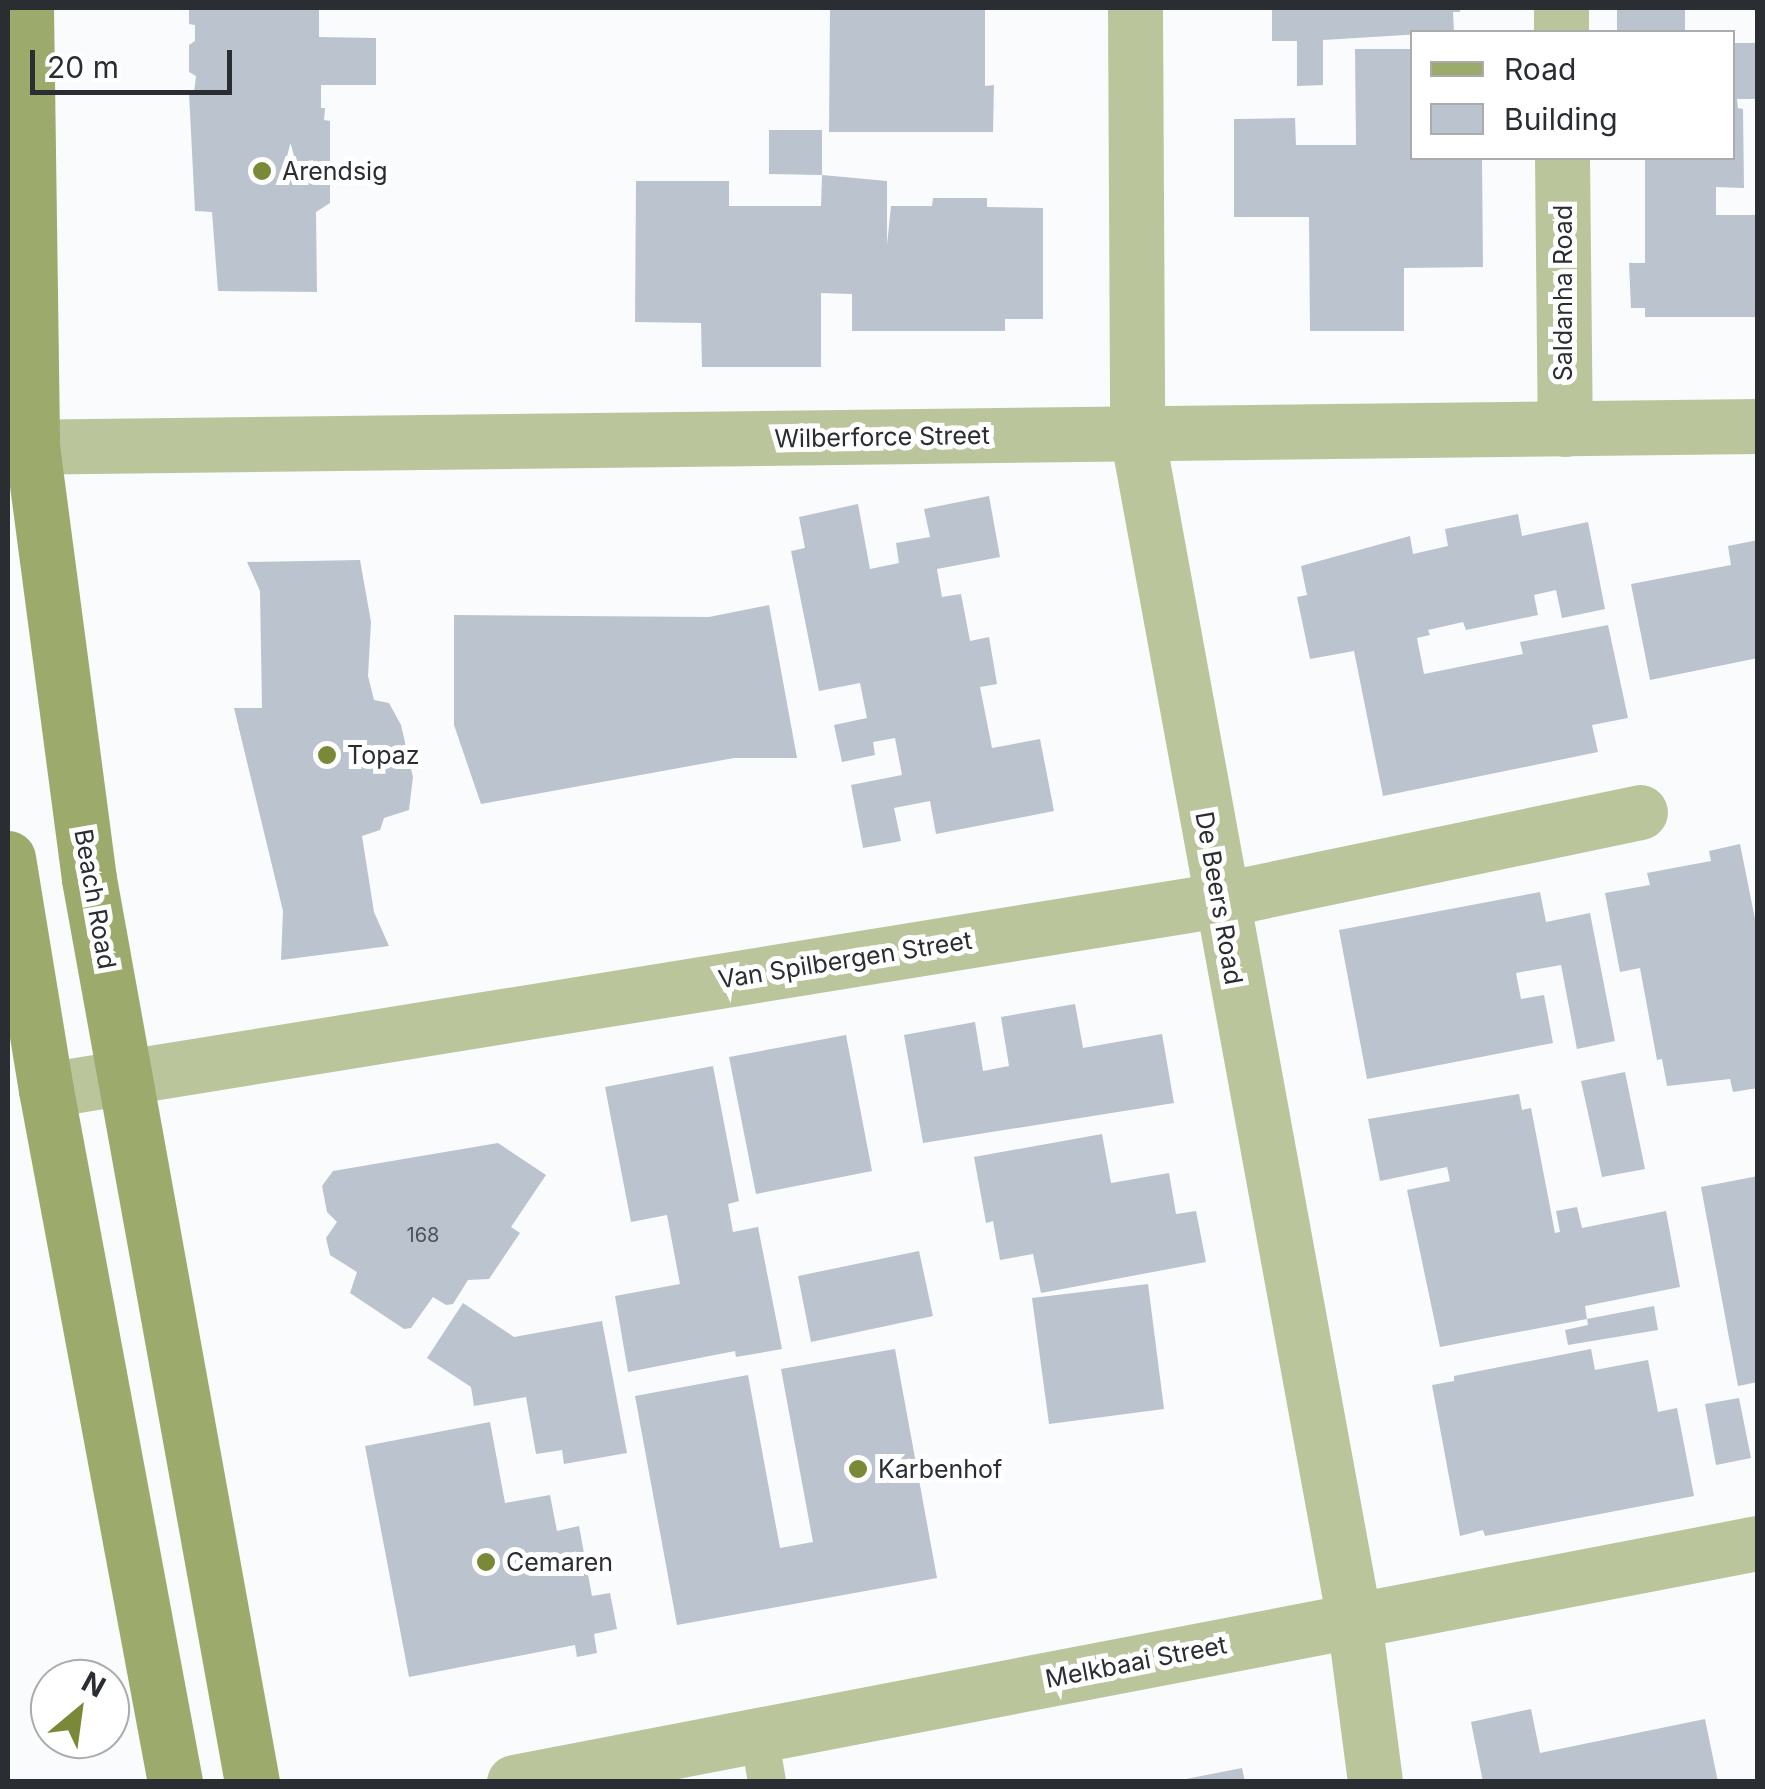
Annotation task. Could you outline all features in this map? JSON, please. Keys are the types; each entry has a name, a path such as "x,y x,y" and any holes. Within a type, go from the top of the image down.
{"main road":[{"name":"Beach Road","path":"26,8 20,447 89,879 252,1782"},
{"path":"8,858 46,1090 175,1782"}],"street":[{"name":"De Beers Road","path":"1134,8 1138,434 1219,900 1354,1620 1375,1782"},
{"name":"Saldanha Road","path":"1562,160 1564,428"},
{"name":"Wilberforce Street","path":"20,447 1758,426"},
{"name":"Van Spilbergen Street","path":"46,1090 1219,900 1640,812"},
{"name":"Melkbaai Street","path":"514,1782 763,1758 1354,1620 1758,1543"}],"building":[{"name":"Arendsig","path":"189,8 319,8 319,37 376,38 376,85 321,85 324,120 330,121 330,203 316,212 317,292 218,291 212,212 195,211 189,93 194,93 196,76 189,72 189,45 195,41 195,25 189,24"},
{"path":"830,8 985,8 985,86 994,85 993,132 829,132"},
{"path":"1272,8 1460,8 1460,12 1453,12 1454,30 1410,30 1410,35 1323,40 1323,85 1297,86 1297,41 1272,41"},
{"path":"1617,8 1685,8 1685,30 1617,30"},
{"path":"1735,43 1758,43 1758,99 1737,99 1738,108 1743,109 1744,188 1716,187 1716,215 1758,215 1758,317 1645,317 1645,308 1631,308 1629,263 1645,263 1645,160 1735,160"},
{"path":"1355,49 1410,49 1410,160 1482,160 1483,267 1404,268 1404,331 1310,331 1309,217 1234,217 1234,119 1295,118 1296,145 1356,145"},
{"path":"769,130 822,130 822,175 769,174"},
{"path":"822,175 887,181 887,245 891,206 932,206 933,198 987,198 987,207 1043,208 1043,319 1005,319 1005,331 852,331 852,294 821,293 821,367 702,367 701,323 635,322 636,181 729,181 729,206 821,206"},
{"path":"989,496 1000,557 937,569 942,597 961,594 970,641 989,637 997,684 980,687 992,748 1040,739 1054,811 936,834 930,801 894,808 901,841 863,848 851,785 902,775 895,738 873,742 875,755 842,762 834,725 867,718 860,683 819,691 791,551 805,548 799,517 858,504 870,569 899,563 896,543 930,537 924,509"},
{"path":"1518,514 1522,536 1588,522 1605,609 1562,618 1556,590 1534,595 1538,615 1466,630 1463,622 1428,630 1430,635 1417,638 1424,674 1523,654 1520,642 1608,625 1628,718 1592,725 1598,752 1383,796 1354,651 1310,659 1297,597 1307,595 1301,566 1410,536 1413,554 1448,546 1445,529"},
{"path":"1758,540 1758,658 1650,680 1631,584 1731,565 1728,546"},
{"name":"Topaz","path":"360,560 371,622 368,676 374,700 389,703 401,725 413,777 409,810 384,818 380,830 362,836 374,912 389,946 281,960 283,911 234,708 262,708 260,591 247,562"},
{"path":"769,605 797,758 734,758 481,804 454,725 454,615 709,617"},
{"path":"1740,844 1758,934 1758,1088 1733,1092 1730,1079 1667,1086 1662,1059 1657,1060 1640,968 1620,972 1605,893 1650,885 1647,873 1711,861 1709,851"},
{"path":"1540,892 1546,922 1590,913 1615,1041 1577,1049 1561,965 1516,973 1521,999 1544,995 1553,1043 1367,1079 1339,930"},
{"path":"1075,1004 1083,1048 1162,1034 1174,1103 923,1143 904,1035 975,1022 983,1071 1009,1066 1001,1017"},
{"path":"846,1035 872,1171 756,1194 729,1057"},
{"path":"713,1066 739,1201 728,1204 733,1232 758,1227 782,1349 736,1357 735,1351 628,1372 615,1296 680,1284 667,1215 631,1222 605,1087"},
{"path":"1625,1072 1645,1169 1602,1177 1581,1081"},
{"path":"1519,1094 1522,1110 1531,1108 1555,1233 1560,1232 1556,1211 1577,1207 1582,1228 1666,1211 1680,1287 1585,1306 1587,1319 1440,1347 1407,1190 1450,1181 1447,1167 1380,1181 1368,1119"},
{"path":"1102,1134 1111,1183 1169,1173 1176,1214 1196,1211 1206,1262 1041,1293 1033,1254 1000,1260 993,1221 986,1223 974,1157"},
{"path":"498,1143 546,1175 511,1227 520,1233 489,1279 468,1280 453,1304 446,1305 433,1297 411,1328 404,1329 350,1293 357,1272 330,1255 326,1238 337,1222 327,1212 322,1186 333,1171"},
{"path":"1758,1176 1758,1382 1738,1386 1701,1187"},
{"path":"919,1251 933,1316 811,1342 798,1276"},
{"path":"1148,1284 1164,1409 1049,1424 1032,1298"},
{"path":"463,1303 514,1337 602,1321 627,1453 564,1464 562,1450 536,1454 526,1397 474,1406 471,1387 427,1358"},
{"path":"1654,1306 1658,1330 1568,1345 1565,1330 1588,1325 1587,1319"},
{"name":"Karbenhof","path":"895,1349 937,1578 677,1625 635,1396 748,1375 780,1548 813,1542 781,1369"},
{"path":"1591,1349 1595,1370 1648,1360 1658,1412 1677,1408 1694,1496 1485,1536 1483,1530 1460,1536 1432,1385 1454,1381 1454,1376"},
{"path":"1739,1398 1751,1458 1716,1465 1705,1404"},
{"name":"Cemaren","path":"490,1422 505,1503 550,1495 557,1531 579,1526 592,1596 610,1593 617,1629 594,1634 597,1653 577,1657 575,1645 409,1677 365,1446"},
{"path":"1531,1709 1540,1753 1705,1719 1718,1782 1483,1782 1471,1722"},
{"path":"1242,1768 1245,1782 1181,1782 1181,1780"}],"place":[{"name":"Arendsig","path":"262,171"},
{"name":"Topaz","path":"327,755"},
{"name":"Karbenhof","path":"858,1469"},
{"name":"Cemaren","path":"486,1562"}]}
